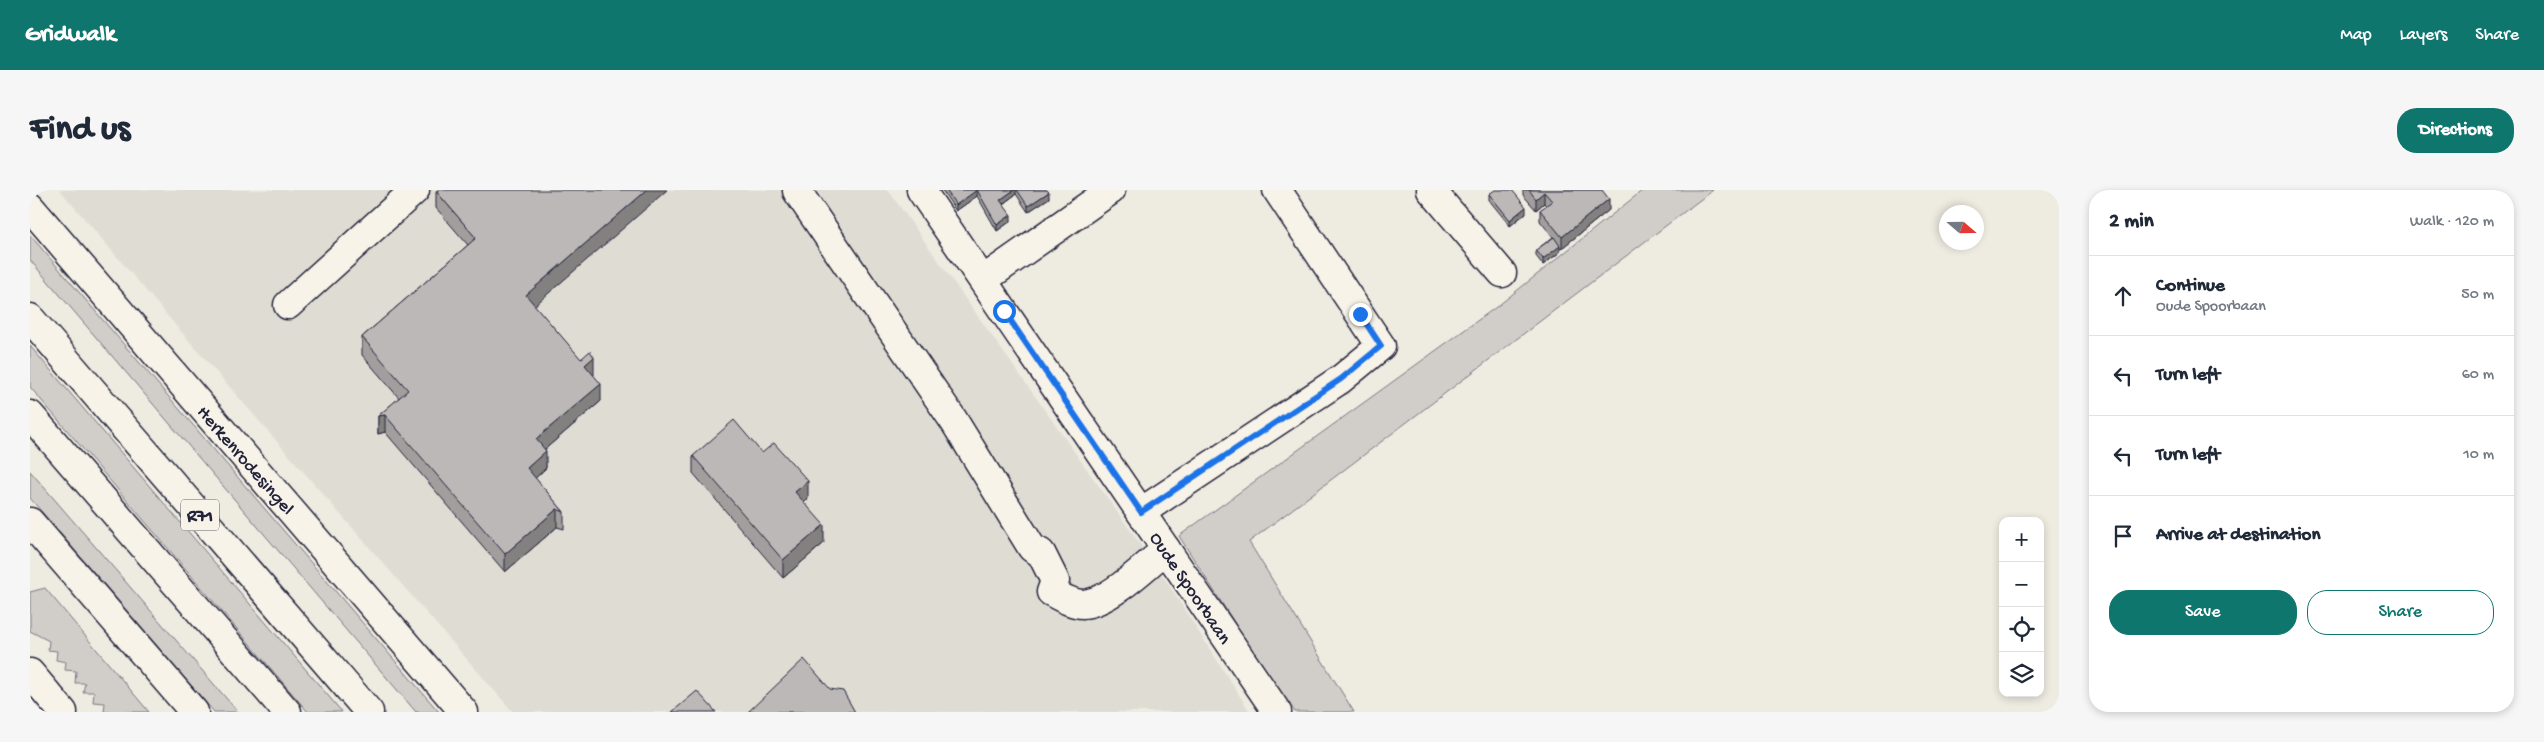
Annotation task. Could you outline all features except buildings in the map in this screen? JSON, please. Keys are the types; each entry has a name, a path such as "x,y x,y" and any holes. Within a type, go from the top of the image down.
{"main road":[{"path":"288,305 415,190"},
{"name":"Oude Spoorbaan","path":"921,190 1277,712"},
{"path":"982,280 1111,190"},
{"path":"1141,512 1341,379 1381,346 1277,190"},
{"path":"1431,190 1502,273"},
{"path":"797,191 954,421 1032,548 1041,553 1055,582 1051,592 1067,601 1084,604 1118,590 1166,549"},
{"name":"Herkenrodesingel","path":"30,207 464,712"},
{"name":"R71","path":"30,318 370,712"},
{"path":"30,415 287,712"},
{"path":"30,522 194,712"},
{"path":"30,673 63,712"}],"shaded area":[{"path":"60,190 888,190 1165,579 1250,712 513,712"},
{"path":"1643,190 1713,190 1249,542 1354,712 1295,712 1241,633 1179,536 1499,305"},
{"path":"30,235 439,712 416,712 30,260"},
{"path":"30,346 342,712 308,712 30,387"},
{"path":"30,471 238,712 214,712 30,498"},
{"path":"45,588 149,712 104,712 105,703 93,702 94,692 83,692 85,683 75,683 76,671 65,670 66,662 56,660 57,651 48,650 49,641 30,631 30,592"}],"route":[{"path":"1004,311 1141,512 1341,379 1381,346 1360,314"}]}
